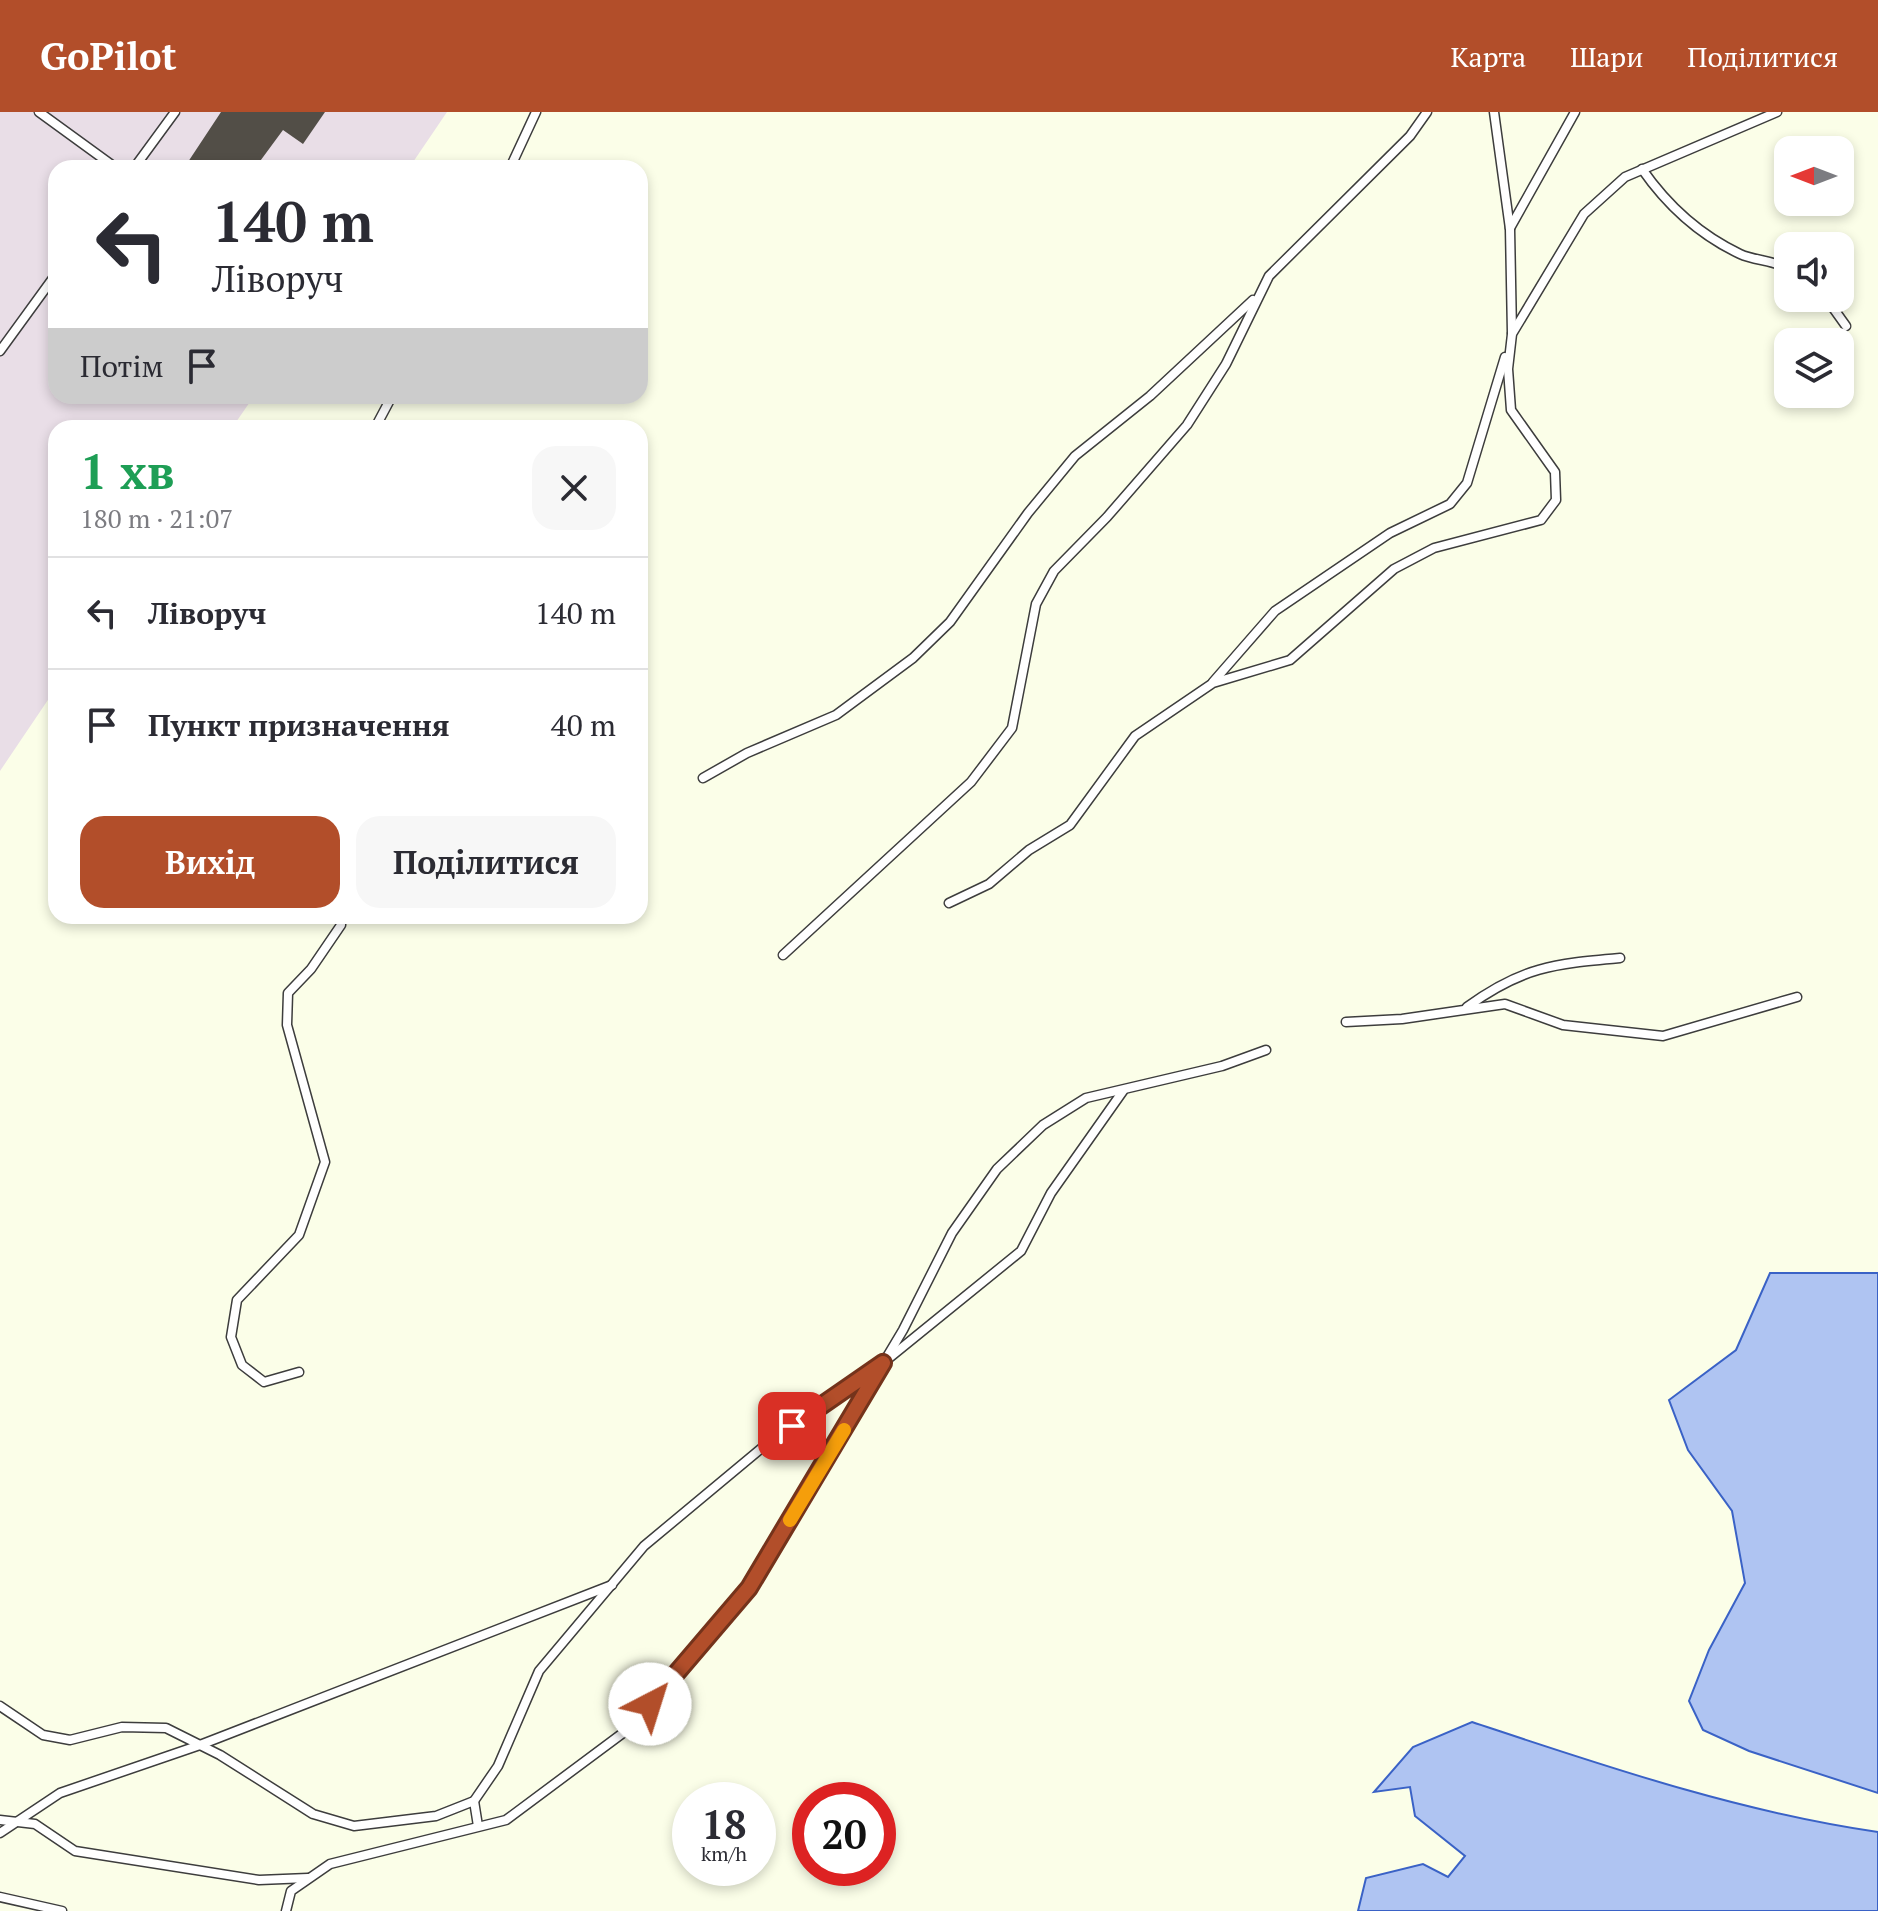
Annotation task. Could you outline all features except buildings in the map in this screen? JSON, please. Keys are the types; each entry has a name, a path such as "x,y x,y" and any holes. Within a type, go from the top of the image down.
{"lane":[{"path":"39,112 105,160"},
{"path":"140,160 175,112"},
{"path":"514,160 536,112"},
{"path":"783,955 971,782 1012,728 1036,604 1054,571 1107,517 1187,425 1226,364 1256,296 1269,276 1410,136 1427,112"},
{"path":"1213,683 1290,660 1394,569 1434,548 1541,520 1556,500 1555,472 1511,410 1508,369 1512,334 1510,229 1494,112"},
{"path":"1510,229 1575,112"},
{"path":"949,903 989,884 1029,850 1070,825 1135,736 1213,683 1275,611 1390,533 1450,504 1467,483 1512,334 1584,214 1625,177 1777,112"},
{"path":"1642,169 1665,203 1702,230 1741,255 1774,265"},
{"path":"0,351 48,285"},
{"path":"703,778 747,753 836,715 913,658 950,622 1028,513 1075,456 1150,396 1256,296"},
{"path":"1836,312 1846,326"},
{"path":"299,1372 264,1382 242,1365 231,1337 237,1300 299,1235 325,1162 287,1025 288,993 319,958 341,924"},
{"path":"1463,1010 1501,982 1549,964 1620,958"},
{"path":"1346,1022 1505,1004 1563,1025 1663,1036 1797,997"},
{"path":"286,1911 291,1891 330,1864 506,1820 631,1727 749,1588 883,1363 952,1233 997,1169 1043,1125 1086,1098 1222,1066 1266,1050"},
{"path":"0,1706 43,1735 70,1740 122,1727 166,1728 200,1745 313,1814 354,1826 436,1816 474,1801 498,1766 539,1671 644,1546 769,1442 883,1363 1021,1251 1051,1193 1123,1091"},
{"path":"0,1833 60,1793 200,1745 612,1584"},
{"path":"474,1801 478,1826"},
{"path":"0,1820 35,1824 75,1851 259,1880 309,1878"},
{"path":"0,1897 62,1911"}],"shaded area":[{"path":"0,112 447,112 414,160 48,160 48,404 248,404 238,420 48,420 48,700 0,771"}],"water":[{"path":"1770,1273 1878,1273 1878,1793 1749,1751 1703,1730 1689,1701 1709,1650 1745,1583 1732,1511 1688,1450 1669,1400 1736,1350"},
{"path":"1472,1722 1622,1771 1724,1800 1878,1832 1878,1911 1358,1911 1366,1878 1423,1864 1448,1877 1465,1856 1415,1816 1410,1787 1374,1792 1413,1747"}],"slow traffic":[{"path":"790,1520 844,1430"}],"route":[{"path":"650,1704 749,1588 883,1363 792,1426"}]}
